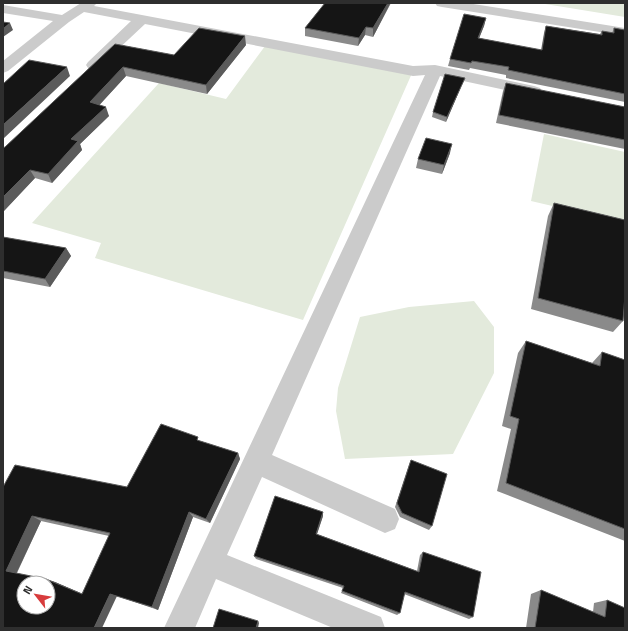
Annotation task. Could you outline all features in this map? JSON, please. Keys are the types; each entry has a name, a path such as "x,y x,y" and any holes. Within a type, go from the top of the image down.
{"street":[{"path":"442,3 625,32"},
{"path":"3,68 64,19 86,5 142,19 413,70 435,70 550,94"},
{"path":"3,9 64,19"},
{"path":"84,74 142,19"},
{"path":"179,628 435,70"},
{"path":"256,461 385,519"},
{"path":"210,562 370,628"}],"shaded area":[{"path":"539,3 625,3 625,17"},
{"path":"268,42 413,71 303,320 95,258 101,243 32,223 159,83 226,99"},
{"path":"544,134 625,152 625,223 531,201"},
{"path":"474,301 494,327 494,373 453,454 345,459 336,411 338,388 360,317 409,307"}],"building":[{"path":"325,3 388,3 373,28 366,27 359,38 305,28"},
{"path":"464,14 486,18 478,38 542,50 546,26 602,35 602,31 614,33 614,28 625,30 625,94 508,70 509,67 450,59"},
{"path":"3,22 10,23 3,29"},
{"path":"199,28 245,36 206,85 123,67 90,102 106,107 71,139 78,141 48,174 30,170 3,197 3,148 115,44 174,55"},
{"path":"29,60 67,67 3,125 3,84"},
{"path":"445,74 465,78 447,117 433,112"},
{"path":"506,83 625,107 625,140 499,115"},
{"path":"426,138 452,144 444,165 418,159"},
{"path":"554,203 625,220 625,295 623,321 538,298"},
{"path":"3,237 66,248 45,279 3,271"},
{"path":"526,341 600,366 602,352 625,360 625,529 506,483 519,419 510,416"},
{"path":"161,424 198,437 197,440 238,453 206,519 189,512 152,607 110,594 94,628 3,628 3,487 15,465 127,487","holes":["32,516 110,533 82,594 56,583 56,615 16,615 16,575 26,575 6,571"]},
{"path":"411,460 447,474 432,526 402,513 397,503"},
{"path":"275,496 323,512 316,534 419,572 423,552 481,572 473,617 405,592 400,613 342,591 344,586 254,556"},
{"path":"541,590 605,617 607,600 625,608 625,628 535,628"},
{"path":"219,609 258,621 256,628 213,628"}]}
